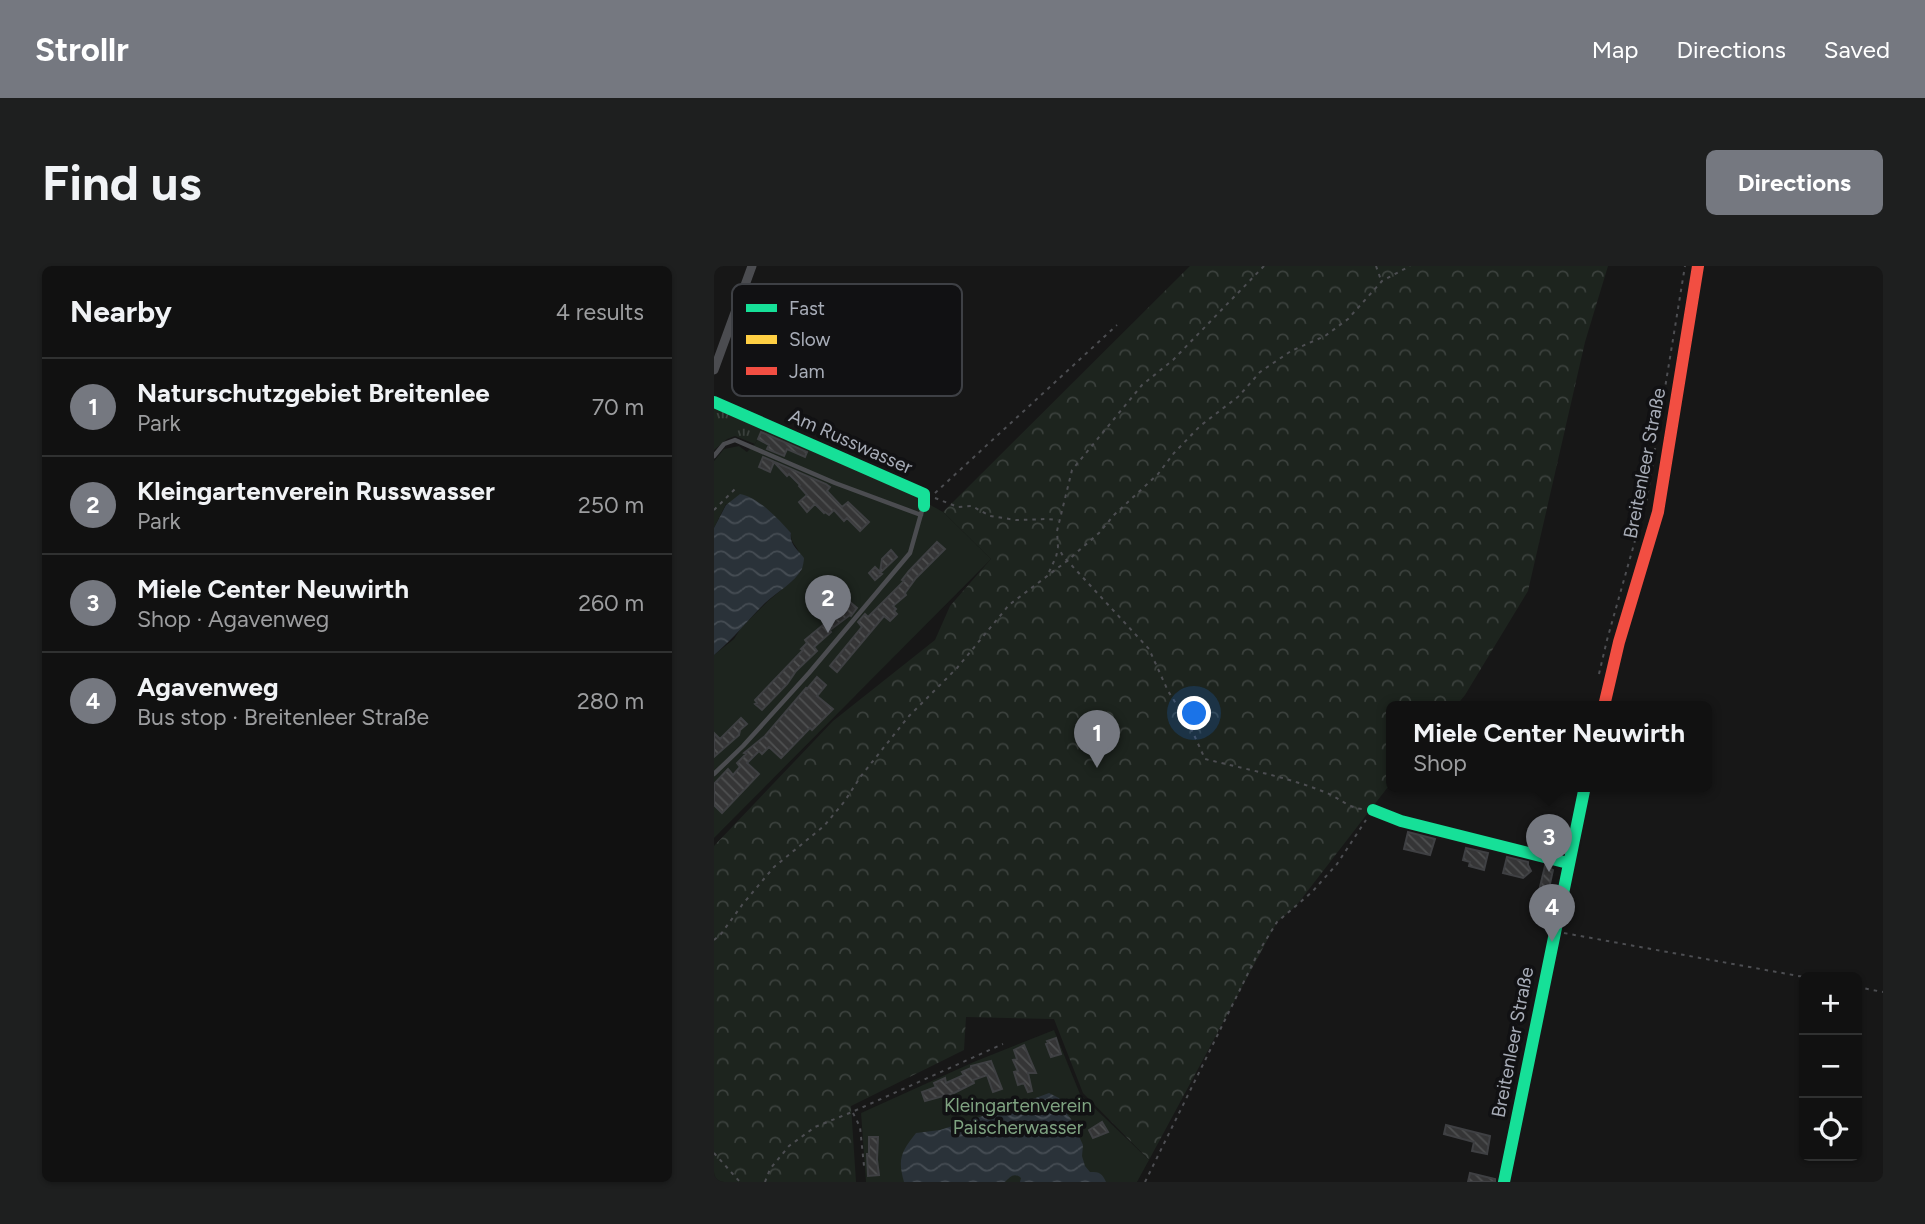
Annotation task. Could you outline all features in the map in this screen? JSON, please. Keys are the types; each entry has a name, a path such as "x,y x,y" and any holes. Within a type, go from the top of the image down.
{"main road":[{"name":"Breitenleer Straße","path":"1605,701 1619,642 1658,512 1698,266"},
{"name":"Am Russwasser","path":"714,402 923,505"},
{"name":"Breitenleer Straße","path":"1504,1182 1584,792"},
{"path":"1373,810 1401,821 1568,863"}],"street":[{"path":"745,284 752,266"},
{"path":"714,370 732,321"}],"lane":[{"path":"714,456 724,444 735,440 846,487 923,505 910,553 809,673 714,774"}],"path":[{"path":"1045,577 1054,564 1059,520 1072,470 1143,385 1173,360 1264,266"},
{"path":"1376,266 1381,281"},
{"path":"714,940 774,867 824,825 909,716 957,668 1009,605 1067,561 1098,533 1158,474 1200,426 1239,396 1260,372 1291,351 1325,336 1348,319 1381,281 1410,266"},
{"path":"1598,679 1647,498 1685,266"},
{"path":"923,505 1117,325"},
{"path":"714,510 737,487"},
{"path":"923,505 958,508 972,506 990,516 1016,520 1059,520"},
{"path":"1058,547 1067,561 1149,649 1168,691 1189,724 1205,758 1290,780 1329,794 1355,808 1373,810 1337,864 1312,892 1277,922 1259,951 1145,1182"},
{"path":"1567,929 1566,933 1799,976"},
{"path":"1862,988 1883,992"},
{"path":"765,1182 778,1159 800,1137 815,1127 1003,1044"},
{"path":"852,1112 860,1127 864,1166"},
{"path":"714,1155 740,1182"}],"green space":[{"path":"1190,266 1608,266 1585,342 1528,591 1460,701 1386,701 1386,789 1296,906 1277,922 1149,1160 1083,1093 1054,1019 966,1017 964,1050 851,1106 856,1182 714,1182 714,846 833,721 935,640 950,606 991,559 943,512"},
{"path":"714,407 763,427 755,444 735,436 714,450"},
{"path":"763,427 904,490 943,512 991,559 714,838 714,655 734,639 741,628 801,571 799,553 791,533 771,513 726,504 714,528 714,461 724,449 739,446 747,452 755,444"},
{"name":"Kleingartenverein Paischerwasser","path":"1054,1030 1080,1094 1149,1160 1137,1182 866,1182 861,1113 976,1061"}],"water":[{"path":"740,494 761,504 791,533 793,544 804,562 795,579 765,603 714,655 714,528 726,505"},
{"path":"1049,1093 1059,1098 1071,1119 1083,1145 1085,1166 1090,1172 1100,1174 1106,1182 1020,1182 1021,1178 1014,1175 1005,1182 904,1182 902,1155 916,1133 940,1130 986,1115 999,1105 1033,1099"}],"building":[{"path":"761,432 807,452 805,457 787,449 784,456 767,449 769,445 758,439"},
{"path":"763,457 826,484 830,487 827,491 842,507 848,502 869,522 860,531 847,518 844,521 834,510 829,515 815,504 807,512 799,502 807,495 800,485 774,462 770,472 759,467"},
{"path":"937,542 945,549 916,578 906,595 893,606 897,614 890,621 884,616 837,672 830,666 862,627 858,622 865,614 868,617 904,581 902,580 909,571"},
{"path":"891,550 897,557 875,580 869,573 875,567 880,572 882,559"},
{"path":"850,602 857,608 851,616 830,630 814,647 817,651 762,710 755,704 755,700 803,650 801,649 807,643 805,640 829,620 826,616 839,605 843,610"},
{"path":"817,677 826,685 817,696 833,709 781,758 769,747 762,754 759,751 747,763 759,774 722,813 714,805 714,784 728,769 733,775 740,767 737,763 746,754 744,753 765,736"},
{"path":"741,718 747,724 740,730 739,735 714,757 714,733 720,739"},
{"path":"1408,832 1435,839 1430,855 1404,849"},
{"path":"1466,848 1488,853 1484,870 1469,866 1470,862 1463,860"},
{"path":"1507,857 1528,862 1531,871 1523,878 1503,873"},
{"path":"1545,866 1553,870 1548,893 1539,891"},
{"path":"1056,1038 1061,1054 1051,1057 1046,1044"},
{"path":"1024,1045 1036,1073 1028,1073 1032,1091 1028,1092 1024,1083 1018,1085 1014,1072 1018,1071 1013,1060 1017,1059 1014,1050"},
{"path":"991,1061 1002,1089 993,1092 987,1075 973,1080 974,1083 954,1093 925,1101 922,1092 936,1087 934,1083 945,1078 946,1083 964,1075 962,1072 971,1066"},
{"path":"1102,1122 1108,1132 1093,1138 1089,1130"},
{"path":"1446,1125 1490,1136 1487,1154 1472,1151 1474,1142 1444,1134"},
{"path":"869,1137 878,1137 879,1175 868,1176"},
{"path":"1470,1173 1495,1179 1495,1182 1468,1182"}],"traffic: fast":[{"path":"714,402 924,494 924,506"},
{"path":"1504,1182 1584,792"},
{"path":"1373,810 1401,821 1568,863"}],"traffic: jam":[{"path":"1605,701 1619,642 1658,512 1698,266"}],"place":[{"name":"Kleingartenverein Russwasser","path":"828,633"},
{"name":"Naturschutzgebiet Breitenlee","path":"1097,768"},
{"name":"Miele Center Neuwirth","path":"1549,872"},
{"name":"Agavenweg","path":"1552,942"}]}
